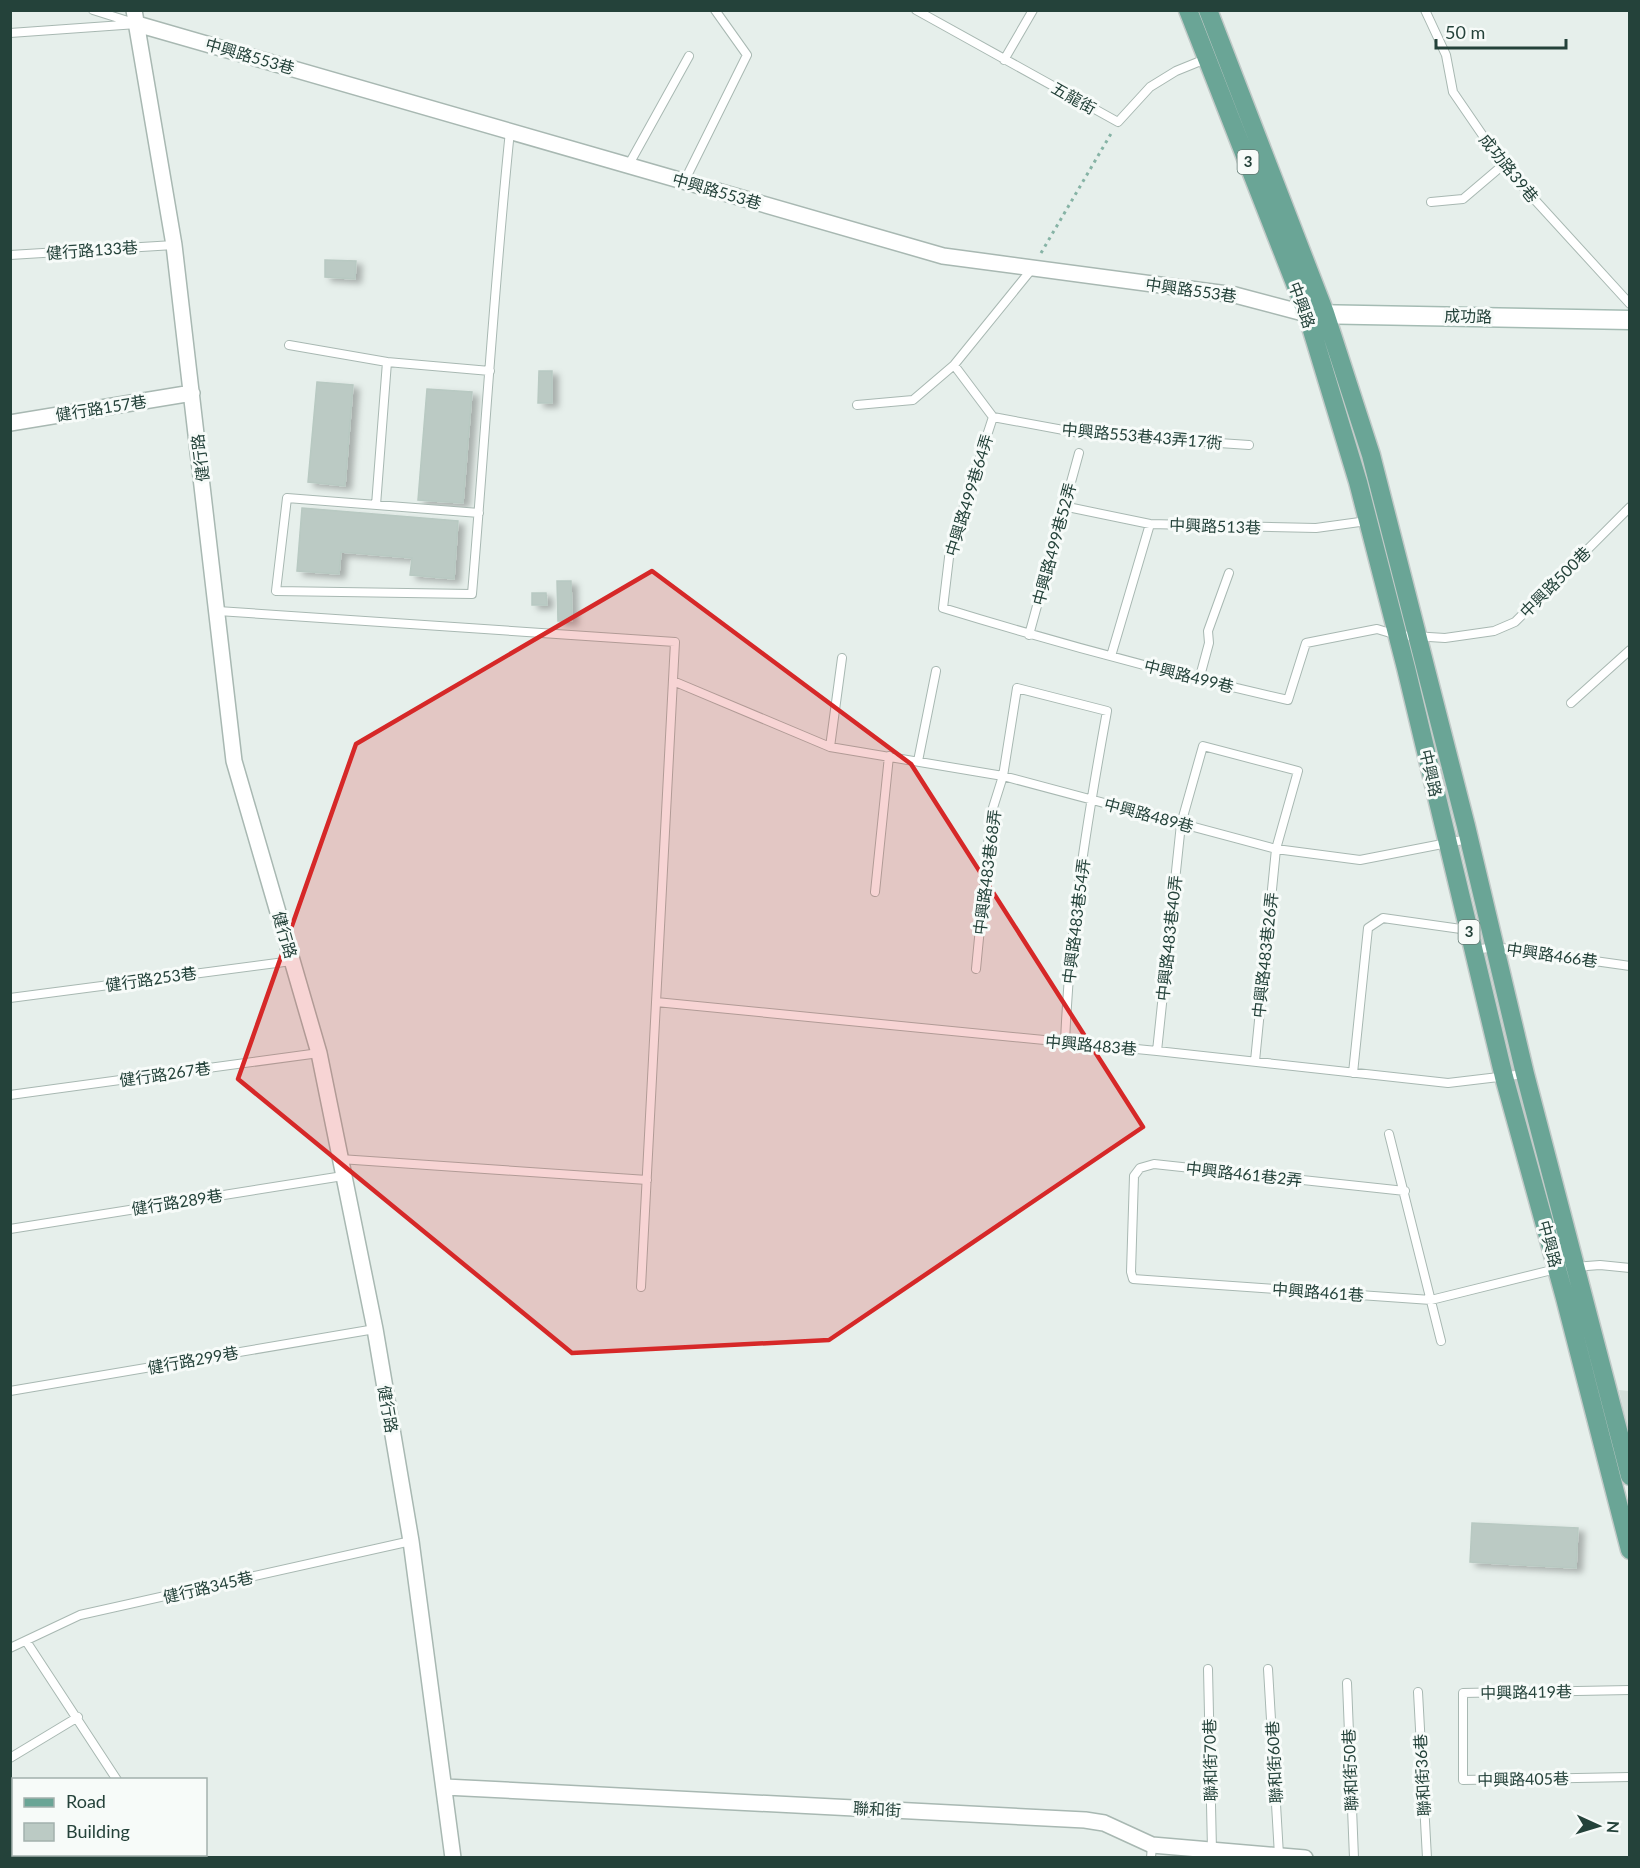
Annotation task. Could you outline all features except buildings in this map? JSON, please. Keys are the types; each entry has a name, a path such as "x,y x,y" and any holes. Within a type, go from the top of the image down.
{"main road":[{"name":"中興路","path":"1188,10 1216,55 1371,455 1469,839 1525,1074 1577,1267 1629,1476"},
{"name":"中興路","path":"1208,10 1216,55"},
{"name":"中興路","path":"1316,314 1449,845 1504,1077 1557,1269 1629,1550"}],"street":[{"name":"中興路553巷","path":"136,17 628,166 943,256 1031,270 1235,295 1316,314"},
{"name":"健行路","path":"136,17 174,245 234,761 319,1053 375,1329 411,1541 453,1857"},
{"name":"成功路","path":"1316,314 1629,320"},
{"name":"健行路157巷","path":"10,423 192,393"},
{"name":"聯和街","path":"445,1787 1085,1820 1104,1824 1151,1851 1212,1850 1305,1857"}],"lane":[{"path":"93,10 136,17"},
{"path":"684,182 747,55 715,10"},
{"name":"五龍街","path":"916,10 1118,122"},
{"path":"1004,60 1033,10"},
{"name":"成功路39巷","path":"1425,10 1446,55 1453,92 1503,165 1629,304"},
{"path":"10,33 136,17"},
{"path":"1118,122 1150,87 1176,71 1216,55"},
{"path":"628,166 689,56"},
{"path":"479,513 287,498 276,591 472,594 479,513 490,371 495,280 510,130"},
{"path":"1431,202 1463,199 1503,165"},
{"name":"健行路133巷","path":"10,255 174,245"},
{"path":"857,405 914,400 954,364 1031,270"},
{"path":"289,345 387,362 490,371"},
{"path":"376,505 387,362"},
{"path":"954,364 993,417"},
{"name":"中興路553巷43弄17衖","path":"993,417 1085,434 1250,445"},
{"name":"中興路499巷64弄","path":"943,608 950,549 993,417"},
{"name":"中興路499巷52弄","path":"1029,635 1079,453"},
{"name":"中興路513巷","path":"1063,506 1150,524 1316,528 1368,520"},
{"name":"中興路500巷","path":"1397,635 1445,638 1494,631 1515,622 1629,507"},
{"path":"1111,656 1150,524"},
{"path":"1199,680 1209,644 1208,631 1229,573"},
{"name":"中興路499巷","path":"943,608 1029,635 1199,680 1288,700 1306,643 1377,629 1397,635"},
{"path":"218,611 675,642 641,1287"},
{"path":"1570,703 1629,650"},
{"path":"830,747 842,658"},
{"path":"918,761 936,671"},
{"name":"中興路489巷","path":"673,681 830,747 1003,776 1276,849 1360,860 1449,845 1469,839"},
{"name":"中興路483巷68弄","path":"976,969 991,814 1003,776 1017,688 1065,699"},
{"name":"中興路483巷54弄","path":"1065,699 1107,711 1091,799 1067,980 1065,1044"},
{"name":"中興路483巷40弄","path":"1157,1051 1181,825 1203,746 1242,757"},
{"path":"875,892 889,756"},
{"name":"中興路483巷26弄","path":"1242,757 1298,771 1276,849 1255,1061"},
{"path":"1353,1073 1368,928 1383,918 1468,930"},
{"name":"中興路466巷","path":"1474,950 1495,947 1629,966"},
{"name":"健行路253巷","path":"10,998 292,961"},
{"name":"中興路483巷","path":"656,1002 1255,1061 1448,1083 1525,1074"},
{"name":"健行路267巷","path":"10,1095 319,1053"},
{"path":"1389,1134 1441,1341"},
{"path":"340,1160 647,1180"},
{"name":"中興路461巷2弄","path":"1133,1223 1134,1176 1140,1168 1154,1164 1405,1191"},
{"name":"健行路289巷","path":"10,1228 343,1176"},
{"name":"中興路461巷","path":"1133,1223 1131,1272 1133,1279 1431,1300 1557,1269 1600,1265 1629,1268"},
{"name":"健行路299巷","path":"10,1391 375,1329"},
{"name":"健行路345巷","path":"10,1648 80,1615 411,1541"},
{"path":"26,1641 116,1778"},
{"name":"聯和街70巷","path":"1208,1669 1212,1850"},
{"name":"聯和街60巷","path":"1268,1669 1279,1855"},
{"name":"聯和街50巷","path":"1347,1683 1354,1857"},
{"name":"中興路419巷","path":"1461,1733 1463,1693 1629,1690"},
{"name":"聯和街36巷","path":"1418,1692 1426,1857"},
{"path":"10,1758 78,1718"},
{"name":"中興路405巷","path":"1461,1733 1463,1780 1629,1777"}],"path":[{"path":"1031,270 1118,122"}],"highlighted area":[{"path":"652,571 911,764 1143,1127 829,1340 572,1353 238,1079 356,744"}],"shaded area":[{"path":"1619,1390 1629,1391 1629,1435"}]}
